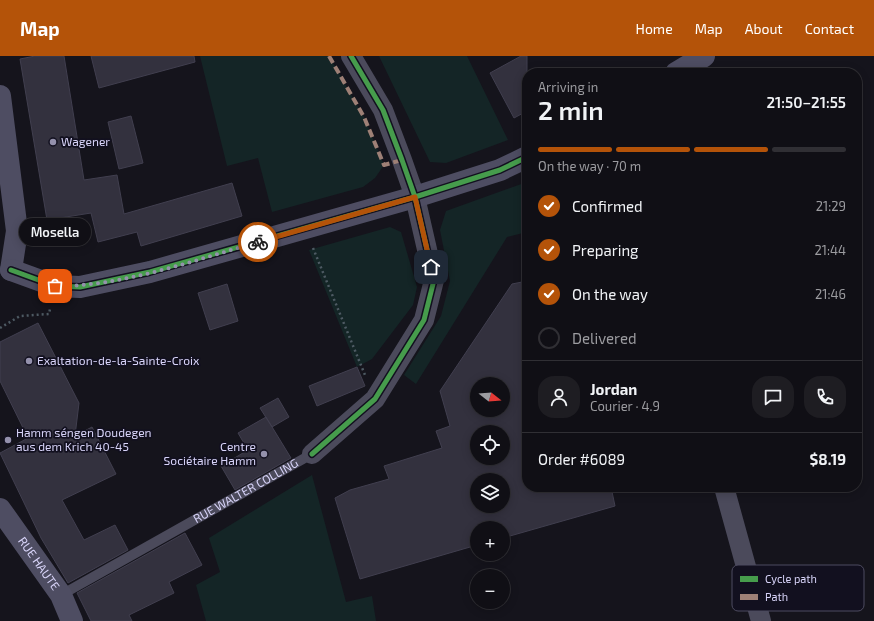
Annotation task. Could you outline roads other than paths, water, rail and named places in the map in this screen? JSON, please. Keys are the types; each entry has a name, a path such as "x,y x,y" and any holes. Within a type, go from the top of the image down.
{"street":[{"name":"RUE WALTER COLLING","path":"312,454 375,399 424,320 434,280 415,197 383,110 351,56"},
{"path":"684,68 704,56"},
{"path":"0,96 17,232 5,275 55,286 80,287 150,272 415,197 500,170 522,159"},
{"path":"725,492 746,565"},
{"name":"RUE HAUTE","path":"0,510 61,595 72,621"},
{"path":"758,611 761,621"}],"lane":[{"name":"RUE WALTER COLLING","path":"61,595 312,454"}],"place":[{"name":"Wagener","path":"53,142"},
{"name":"Mosella","path":"55,286"},
{"name":"Exaltation-de-la-Sainte-Croix","path":"29,361"},
{"name":"Hamm séngen Doudegen aus dem Krich 40-45","path":"8,440"},
{"name":"Centre Sociétaire Hamm","path":"264,454"}]}
